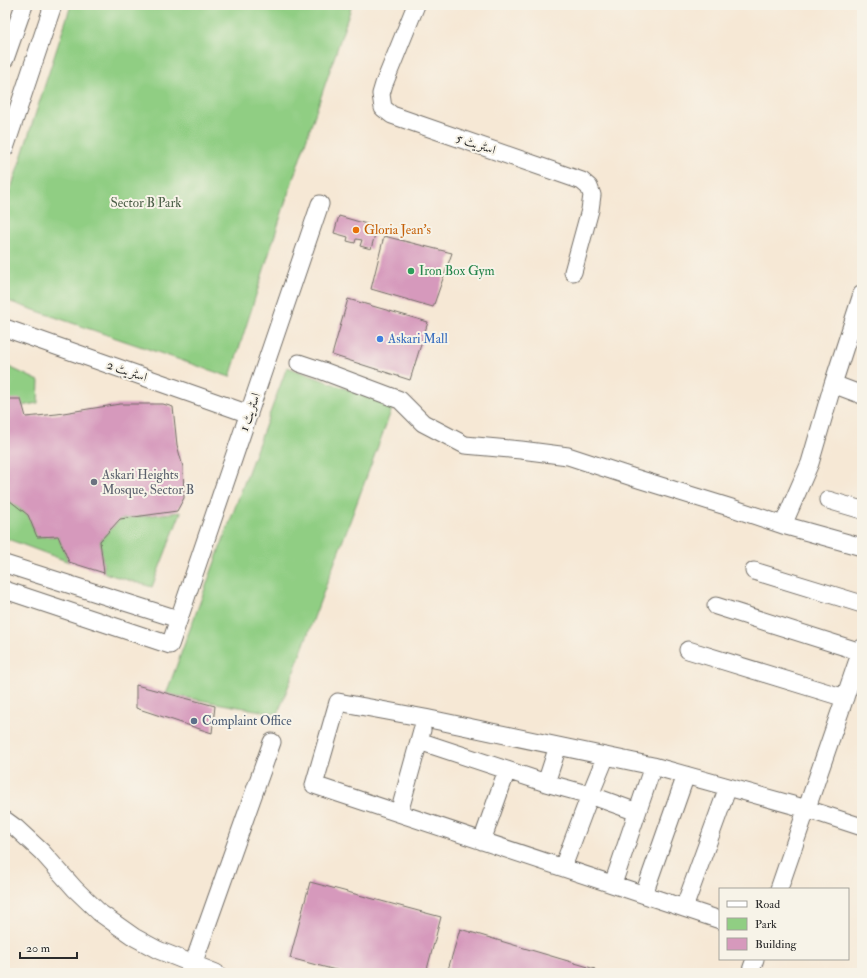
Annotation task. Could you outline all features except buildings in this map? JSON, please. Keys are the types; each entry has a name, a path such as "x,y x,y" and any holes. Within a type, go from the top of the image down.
{"street":[{"path":"5,59 24,5"},
{"path":"5,148 53,5"},
{"name":"اسٹریٹ 5","path":"416,5 384,84 381,94 383,108 392,115 582,181 589,187 592,195 590,210 573,272"},
{"name":"اسٹریٹ 1","path":"5,590 170,644 320,204"},
{"path":"783,525 810,463 833,384 862,294"},
{"name":"اسٹریٹ 2","path":"5,328 249,414"},
{"path":"299,363 400,400 423,423 465,445 568,456 783,525 862,547"},
{"path":"833,384 862,395"},
{"path":"828,500 862,510"},
{"path":"5,564 178,619"},
{"path":"754,571 862,604"},
{"path":"716,606 861,650 779,888"},
{"path":"688,650 845,698"},
{"path":"719,920 314,785 338,702 425,718 653,766 806,809 862,827"},
{"path":"399,813 425,718"},
{"path":"191,969 272,742"},
{"path":"419,742 637,812"},
{"path":"546,783 558,746"},
{"path":"563,867 606,756"},
{"path":"613,884 653,766"},
{"path":"482,841 507,770"},
{"path":"644,894 686,775"},
{"path":"684,908 728,787"},
{"path":"5,820 42,852 75,889 100,913 134,937 191,969 216,973"},
{"path":"750,973 755,960"}],"green space":[{"name":"Sector B Park","path":"71,5 352,5 286,200 230,377 5,300 5,207"},
{"path":"5,365 39,381 38,403 5,409"},
{"path":"287,367 393,406 278,714 166,694"},
{"path":"5,497 28,515 37,537 58,536 69,562 5,538"},
{"path":"181,512 152,587 104,573 100,541 120,519"}],"place":[{"name":"Gloria Jean's","path":"356,230"},
{"name":"Iron Box Gym","path":"411,271"},
{"name":"Askari Mall","path":"380,339"},
{"name":"Askari Heights Mosque, Sector B","path":"94,482"},
{"name":"Complaint Office","path":"194,721"}]}
